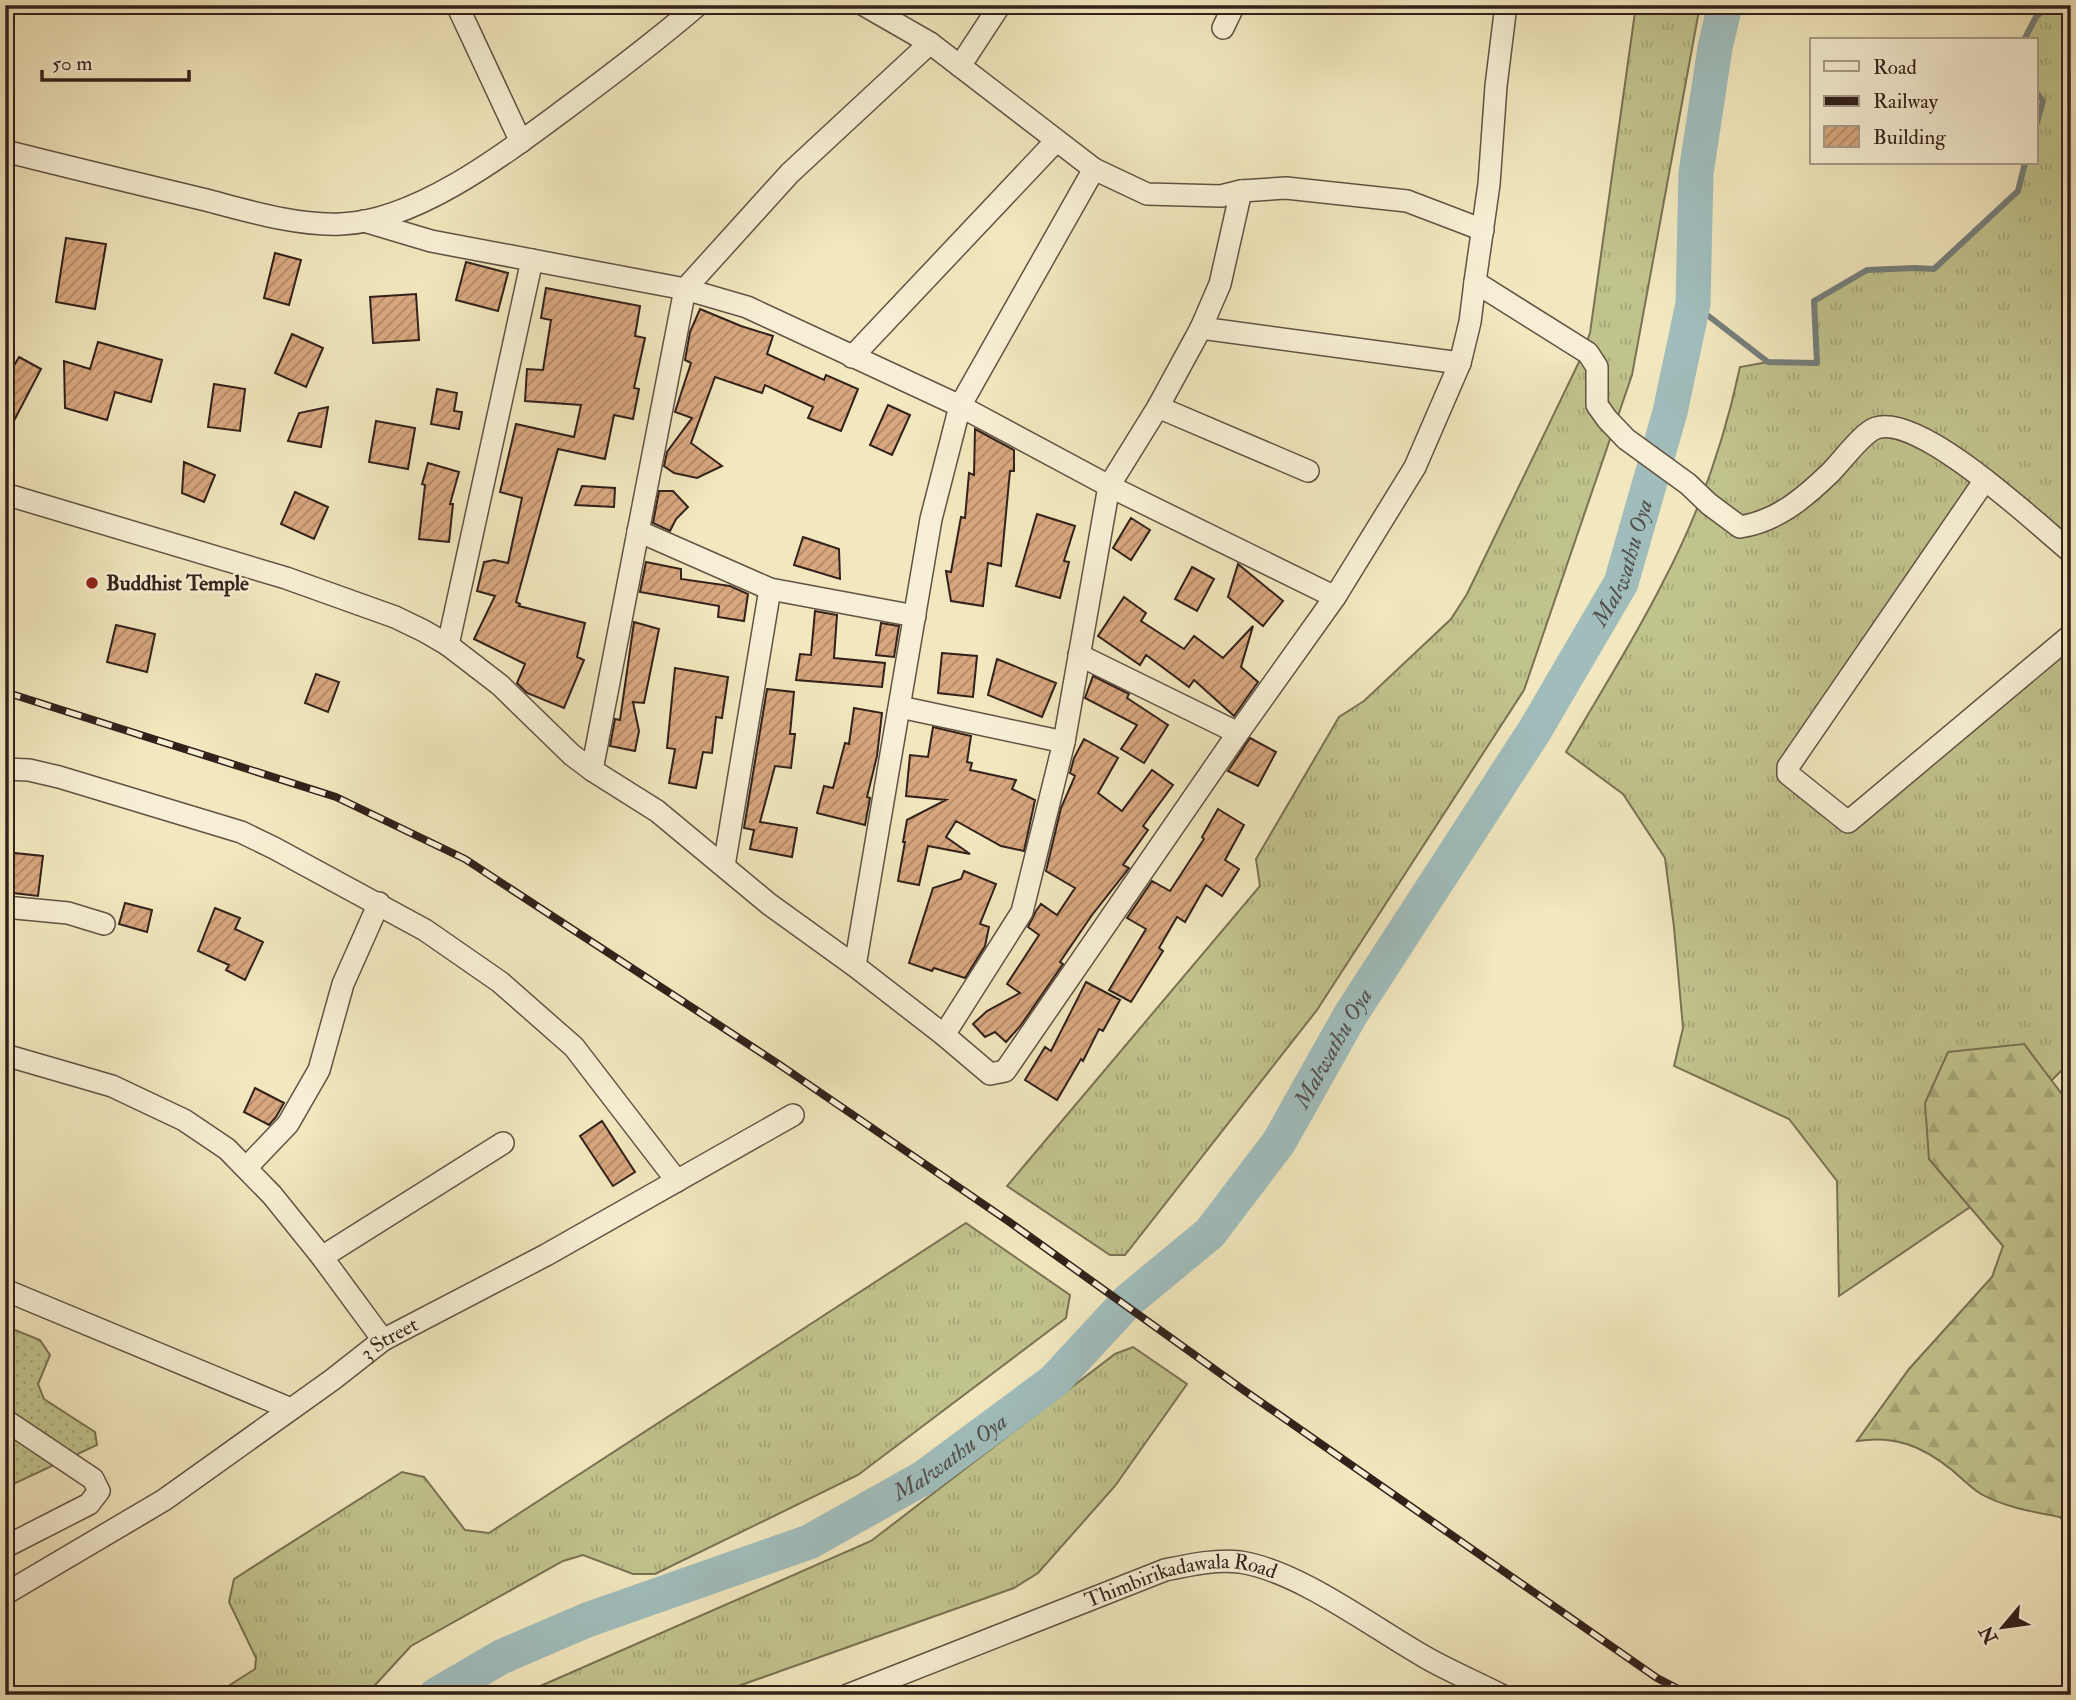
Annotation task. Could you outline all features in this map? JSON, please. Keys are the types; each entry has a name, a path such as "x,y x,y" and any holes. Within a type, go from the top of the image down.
{"street":[{"path":"457,5 521,142"},
{"path":"5,151 276,218 341,224 364,221 413,205 475,172 521,142 631,60 698,5"},
{"path":"864,5 930,43 1094,169 1147,194 1221,196 1241,191 1286,188 1407,201 1483,230"},
{"path":"960,66 1000,5"},
{"path":"1223,27 1234,5"},
{"path":"5,494 286,578 395,617 448,645 500,685 572,755 657,811 769,904 855,966 990,1074 1005,1071 1335,597 1415,467 1460,363 1470,322 1483,230 1506,5"},
{"path":"592,770 685,289 790,173 930,43"},
{"path":"852,357 1056,141"},
{"path":"855,966 932,519 960,406 1094,169"},
{"path":"944,1035 1022,912 1064,743 1109,486 1158,407 1201,328 1220,284 1241,191"},
{"path":"364,221 431,242 685,289 747,307 960,406 1109,486 1335,597"},
{"path":"448,645 532,260"},
{"path":"1475,282 1588,353 1597,367 1597,405 1626,439 1688,484 1740,527 1759,524 1786,510 1809,493 1861,438 1876,428 1894,426 1920,435 1984,480 2071,552"},
{"path":"1201,328 1460,363"},
{"path":"1158,407 1308,471"},
{"path":"1984,480 1788,767 1788,774 1848,822 2071,635"},
{"path":"638,531 770,589 915,616"},
{"path":"724,866 770,589"},
{"path":"1079,655 1238,733"},
{"path":"900,707 1064,743"},
{"path":"5,769 59,776 241,832 379,903 468,959 553,1027 573,1047 677,1181"},
{"path":"246,1168 288,1124 319,1070 344,984 379,903"},
{"path":"5,907 68,913 104,924"},
{"path":"5,1055 112,1086 184,1120 227,1149 272,1195 323,1257 383,1340"},
{"name":"3 Street","path":"5,1594 164,1500 383,1340 546,1255 793,1115"},
{"path":"323,1257 503,1143"},
{"path":"5,1290 291,1409"},
{"path":"5,1420 93,1479 99,1491 89,1504 5,1547"},
{"name":"Thimbirikadawala Road","path":"848,1695 1166,1570 1200,1563 1239,1562 1278,1574 1314,1590 1426,1658 1501,1695"}],"green space":[{"path":"1636,5 1700,5 1632,375 1524,690 1317,1010 1125,1255 1110,1255 1007,1186 1260,886 1256,859 1339,717 1364,701 1451,619 1467,594 1579,362 1590,333"},
{"path":"2049,5 2071,5 2071,552 1985,480 1788,767 1848,822 2071,635 2071,1065 2051,1081 2024,1044 1929,1159 1970,1207 1839,1296 1837,1181 1789,1119 1674,1066 1683,1028 1665,858 1623,794 1566,752 1639,627 1687,532 1718,451 1740,367 1768,362 1817,363 1814,301 1867,270 1934,269 2018,191 2025,164 2038,164 2038,119 2043,101 2038,95 2038,38 2025,38 2036,17"},
{"path":"2024,1044 2071,1106 2071,1531 2060,1517 1990,1499 1941,1462 1908,1444 1884,1440 1857,1441 1909,1369 1992,1277 2003,1246 1929,1159 1925,1103 1948,1052"},
{"path":"966,1223 1070,1295 1066,1318 858,1475 655,1574 633,1574 583,1555 563,1561 411,1646 366,1695 214,1695 255,1669 256,1658 229,1602 234,1579 402,1472 424,1477 465,1530 489,1533"},
{"path":"5,1326 40,1340 50,1355 38,1384 44,1399 95,1432 97,1445 5,1488"},
{"path":"1133,1347 1187,1384 1115,1486 1038,1573 1014,1588 713,1695 520,1695 871,1541 1115,1354"}],"building":[{"path":"66,238 106,244 95,309 56,302"},
{"path":"275,253 301,260 289,305 264,298"},
{"path":"466,262 508,273 498,311 456,300"},
{"path":"546,288 640,306 635,336 645,338 634,388 639,389 633,419 614,415 605,459 558,449 516,602 519,606 585,623 577,657 584,660 564,708 527,693 517,683 525,664 474,639 495,596 477,591 484,562 494,560 508,563 522,498 500,492 516,424 574,437 581,405 525,401 527,369 543,370 551,320 541,318"},
{"path":"416,294 419,340 373,343 370,297"},
{"path":"700,309 773,336 767,354 824,380 826,375 858,389 841,431 808,418 813,407 765,385 762,393 715,377 691,443 722,466 697,478 674,473 664,466 667,452 692,418 675,412 691,363 685,360 690,332"},
{"path":"292,334 323,348 306,387 275,373"},
{"path":"98,342 162,360 151,402 115,392 107,420 65,408 64,361 90,369"},
{"path":"19,357 41,369 5,438 5,366 12,369"},
{"path":"214,384 245,389 240,431 208,427"},
{"path":"437,389 457,393 454,411 462,412 459,429 431,424"},
{"path":"888,405 910,415 892,455 870,445"},
{"path":"328,407 321,447 288,441 299,413"},
{"path":"376,421 415,428 408,469 369,462"},
{"path":"975,429 1014,450 1014,471 1010,471 1001,566 988,563 983,606 951,601 946,571 951,572 961,517 965,518 969,473 974,475"},
{"path":"184,462 215,475 204,502 182,493"},
{"path":"428,463 459,472 450,504 453,504 449,542 419,539 425,485 422,484"},
{"path":"582,486 615,488 614,507 575,505"},
{"path":"659,491 673,491 688,507 676,519 670,531 653,523"},
{"path":"295,492 328,507 314,539 281,524"},
{"path":"1037,514 1075,526 1064,561 1069,562 1060,598 1016,586"},
{"path":"1131,518 1150,530 1131,560 1113,548"},
{"path":"803,537 839,549 840,579 794,565"},
{"path":"646,562 681,569 681,579 730,586 748,594 744,621 718,617 719,606 640,592"},
{"path":"1238,564 1283,601 1263,626 1228,597"},
{"path":"1192,567 1214,579 1197,611 1175,599"},
{"path":"1124,597 1146,613 1141,621 1184,649 1194,636 1223,658 1253,626 1241,667 1258,682 1234,716 1194,680 1189,687 1146,655 1140,665 1098,636"},
{"path":"815,611 837,615 834,658 885,663 882,687 796,680 800,654 811,655"},
{"path":"634,622 659,629 644,703 633,702 639,731 635,751 610,746 615,719 620,720"},
{"path":"881,623 899,626 894,657 876,655"},
{"path":"116,625 155,634 147,672 107,662"},
{"path":"942,653 977,656 973,697 938,693"},
{"path":"997,659 1056,683 1042,717 988,695"},
{"path":"675,668 728,677 722,718 716,717 712,753 703,752 696,788 669,783 675,749 667,748"},
{"path":"316,674 339,682 328,712 305,703"},
{"path":"1093,676 1129,694 1127,698 1168,725 1144,763 1121,749 1137,725 1085,698"},
{"path":"767,689 794,692 790,734 795,734 791,768 775,766 760,822 797,828 792,857 750,849 754,830 744,828"},
{"path":"854,708 882,713 877,756 867,797 870,798 865,825 817,813 824,786 833,788 845,743 849,744"},
{"path":"933,727 971,736 967,762 972,763 970,770 1016,780 1012,789 1035,800 1024,851 1001,846 956,821 946,837 970,854 928,846 919,885 898,881 907,820 946,800 906,796 910,755 928,757"},
{"path":"1250,738 1276,752 1258,786 1228,771"},
{"path":"1084,739 1118,758 1098,793 1122,811 1152,770 1173,785 1143,826 1148,830 1123,865 1129,868 1092,915 1060,962 1063,964 1021,1025 1006,1042 995,1032 985,1037 973,1024 987,1011 1020,993 1007,984 1039,935 1028,927 1036,911 1041,904 1057,915 1075,888 1046,871 1061,808 1075,776 1070,773 1074,758"},
{"path":"1218,809 1244,825 1225,860 1239,869 1222,896 1206,885 1185,922 1177,917 1159,948 1163,951 1131,1002 1109,990 1146,929 1127,918 1152,881 1170,891 1204,839 1202,837"},
{"path":"5,852 43,856 38,896 5,892"},
{"path":"964,871 996,884 980,924 989,927 985,946 965,978 909,963 933,888 961,879"},
{"path":"125,903 152,910 147,932 119,924"},
{"path":"215,908 240,918 235,929 263,942 245,980 226,970 229,965 198,951"},
{"path":"1086,982 1120,1000 1103,1031 1099,1029 1083,1061 1081,1059 1057,1100 1025,1080 1045,1047 1051,1051"},
{"path":"255,1088 284,1103 269,1125 244,1112"},
{"path":"602,1121 635,1172 613,1186 580,1136"}],"waterway":[{"name":"Malwathu Oya","path":"436,1695 501,1657 587,1620 809,1542 923,1478 1054,1381 1129,1300 1210,1233 1279,1142 1351,1014 1535,730 1621,583 1670,412 1693,304 1696,173 1715,48 1725,5"},
{"path":"2025,38 2036,17 2049,5"},
{"path":"2038,95 2043,101 2038,119"},
{"path":"1693,304 1768,362 1817,363 1814,301 1867,270 1934,269 2018,191 2025,164"}],"railway":[{"path":"5,692 336,797 465,859 780,1065 1008,1221 1242,1389 1657,1678 1690,1695"}],"place":[{"name":"Buddhist Temple","path":"92,583"}]}
